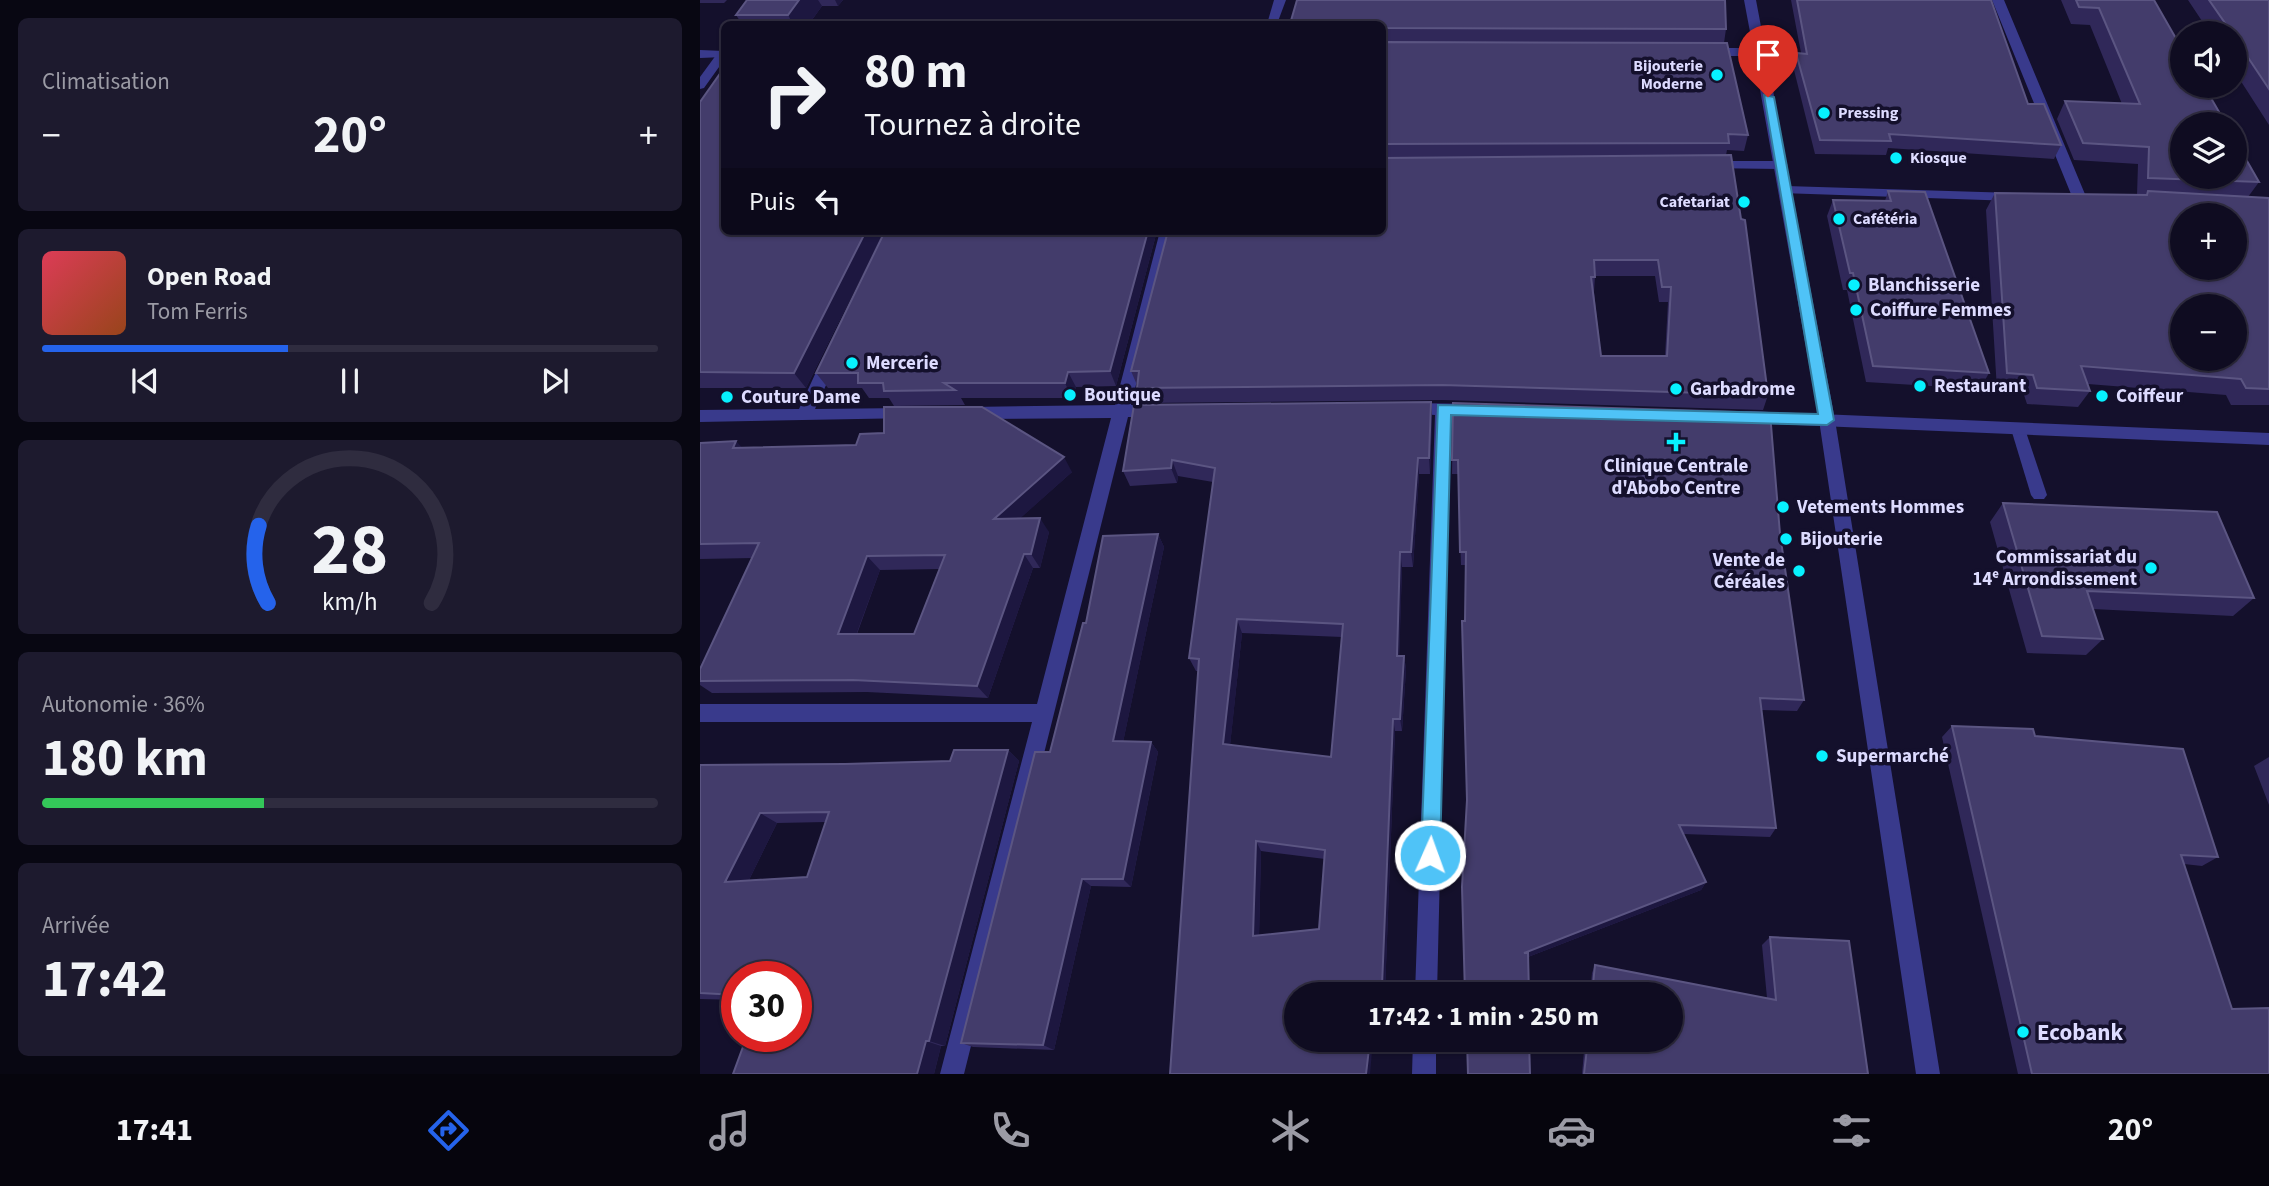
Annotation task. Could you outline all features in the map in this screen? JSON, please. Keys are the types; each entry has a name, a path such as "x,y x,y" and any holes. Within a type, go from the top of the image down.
{"street":[{"path":"1273,21 1280,0"},
{"path":"1751,0 1827,420 1928,1074"},
{"path":"1998,0 2080,199"},
{"path":"1690,52 1760,52"},
{"path":"700,54 721,54"},
{"path":"700,85 721,58"},
{"path":"1699,165 1781,164"},
{"path":"1786,190 2027,198"},
{"path":"952,1074 1166,235"},
{"path":"804,415 839,341"},
{"path":"1426,982 1443,409"},
{"path":"1390,410 1497,411"},
{"path":"956,413 1175,411"},
{"path":"700,416 928,414"},
{"path":"1725,417 2269,439"},
{"path":"700,713 1044,713"},
{"path":"1424,1074 1425,1052"}],"lane":[{"path":"2018,429 2039,495"}],"building":[{"path":"747,0 799,0 788,15 736,15"},
{"path":"1297,0 1725,0 1726,29 1386,28 1386,21 1291,21"},
{"path":"1797,0 1991,0 2028,104 2044,104 2061,145 1889,134 1891,141 1820,140 1796,53 1807,54"},
{"path":"2076,0 2154,0 2170,28 2170,98 2211,98 2219,112 2170,112 2170,179 2148,178 2149,147 2083,143 2065,101 2140,104 2099,8 2079,7"},
{"path":"2209,0 2269,0 2269,89 2247,56 2247,21 2224,21"},
{"path":"1386,42 1727,43 1748,135 1728,134 1729,143 1386,144"},
{"path":"721,72 721,235 864,235 794,373 700,372 700,102"},
{"path":"1731,155 1741,219 1745,220 1768,395 1442,385 1137,388 1139,371 1131,371 1167,235 1386,235 1386,158","holes":["1594,260 1658,260 1662,287 1671,287 1667,356 1601,356 1591,277 1595,277"]},
{"path":"2247,161 2259,182 2247,182"},
{"path":"1888,191 1925,192 1989,373 1873,366 1853,273 1850,273 1833,200 1891,201"},
{"path":"2148,191 2269,198 2269,389 2246,388 2241,379 2081,366 2090,391 2037,388 2033,375 2007,373 1995,193 2147,195"},
{"path":"883,235 1147,235 1110,371 1068,372 1065,383 944,383 955,390 884,391 883,383 858,383 858,373 816,373"},
{"path":"1431,402 1429,458 1418,458 1411,552 1400,552 1397,656 1404,656 1400,719 1393,719 1382,982 1284,982 1284,1052 1369,1052 1366,1074 1170,1074 1199,659 1189,658 1215,468 1172,460 1171,468 1123,471 1134,405","holes":["1237,619 1343,624 1331,757 1223,744","1256,841 1325,850 1319,929 1253,936"]},
{"path":"1453,403 1770,413 1780,534 1804,700 1760,698 1776,828 1679,825 1706,882 1524,953 1528,953 1529,982 1465,982 1462,887 1467,800 1462,621 1465,621 1466,552 1460,552 1458,460 1452,460"},
{"path":"884,407 982,407 1064,457 994,519 1040,518 1031,554 1024,554 977,686 853,680 700,681 700,669 759,543 700,544 700,443 736,441 733,448 856,445 860,434 884,433","holes":["945,555 914,634 838,634 867,556"]},
{"path":"2003,503 2217,512 2254,598 2087,591 2103,639 2042,636"},
{"path":"1158,534 1113,741 1151,742 1123,879 1082,879 1043,1045 961,1043 1035,752 1050,752 1083,623 1086,623 1103,536"},
{"path":"1952,726 2033,729 2035,736 2183,749 2218,857 2181,855 2232,1009 2269,1008 2269,1074 2032,1074"},
{"path":"954,750 1008,750 929,1041 926,1041 917,1074 733,1074 741,1052 812,1052 812,961 721,961 721,994 700,993 700,765 950,761","holes":["829,812 807,877 725,882 760,813"]},
{"path":"1770,937 1849,941 1868,1074 1584,1074 1587,1052 1683,1052 1683,982 1776,1000"},
{"path":"1595,965 1683,982 1593,982"},
{"path":"1467,1052 1529,1052 1530,1074 1468,1074"}],"place":[{"name":"Bijouterie Moderne","path":"1717,75"},
{"name":"Pressing","path":"1824,113"},
{"name":"Kiosque","path":"1896,158"},
{"name":"Cafetariat","path":"1744,202"},
{"name":"Cafétéria","path":"1839,219"},
{"name":"Blanchisserie","path":"1854,285"},
{"name":"Coiffure Femmes","path":"1856,310"},
{"name":"Mercerie","path":"852,363"},
{"name":"Restaurant","path":"1920,386"},
{"name":"Garbadrome","path":"1676,389"},
{"name":"Boutique","path":"1070,395"},
{"name":"Coiffeur","path":"2102,396"},
{"name":"Couture Dame","path":"727,397"},
{"name":"Clinique Centrale d'Abobo Centre","path":"1676,442"},
{"name":"Vetements Hommes","path":"1783,507"},
{"name":"Bijouterie","path":"1786,539"},
{"name":"Commissariat du 14ᵉ Arrondissement","path":"2151,568"},
{"name":"Vente de Céréales","path":"1799,571"},
{"name":"Supermarché","path":"1822,756"},
{"name":"Ecobank","path":"2023,1032"}],"route":[{"path":"1430,855 1443,409 1827,420 1768,97"}]}
